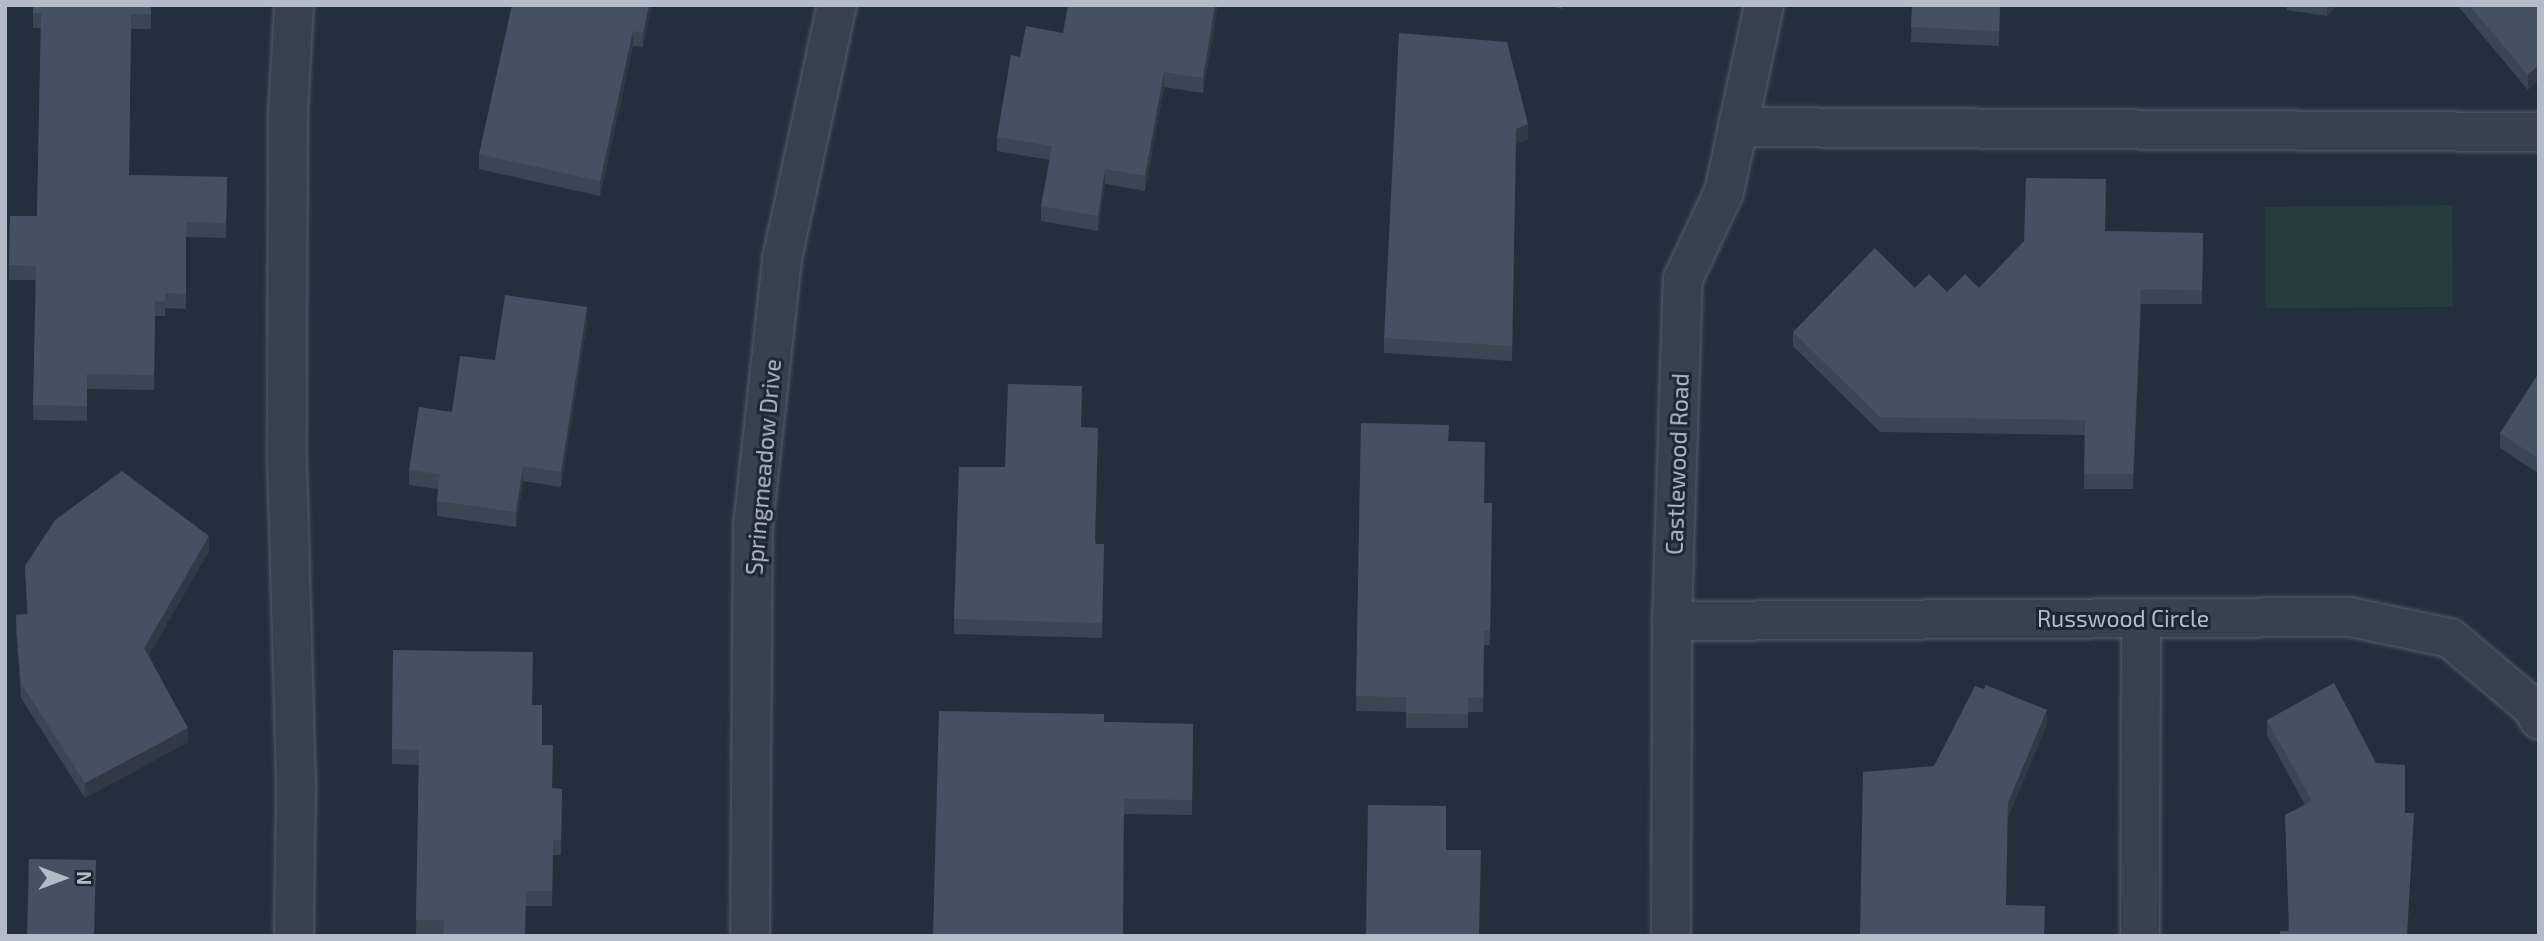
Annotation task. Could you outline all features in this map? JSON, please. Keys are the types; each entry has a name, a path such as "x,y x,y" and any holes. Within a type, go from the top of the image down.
{"street":[{"path":"294,5 288,113 286,461 296,790 294,936"},
{"name":"Springmeadow Drive","path":"750,936 753,526 782,259 836,5"},
{"name":"Castlewood Road","path":"1671,936 1672,621 1683,279 1724,192 1764,5"},
{"path":"1738,127 2539,132"},
{"name":"Russwood Circle","path":"1672,621 2350,617 2450,638 2533,708 2539,720"},
{"path":"2140,936 2141,618"}],"green space":[{"path":"2452,205 2453,307 2265,308 2265,207"}],"building":[{"path":"33,5 151,5 151,14 131,14 129,175 227,177 226,223 186,222 186,294 165,293 165,301 155,301 154,375 87,374 87,406 33,405 36,266 9,265 10,216 37,216 41,13 33,13"},
{"path":"512,5 649,5 643,33 633,31 600,181 479,154"},
{"path":"1068,5 1215,5 1203,78 1164,72 1145,176 1105,169 1098,216 1041,206 1052,146 997,137 1011,55 1020,57 1026,26 1063,33"},
{"path":"1912,5 2000,5 1999,31 1911,27"},
{"path":"2469,5 2539,5 2539,65 2528,75"},
{"path":"1399,33 1507,42 1528,124 1516,129 1512,346 1384,338"},
{"path":"2026,178 2106,179 2105,231 2203,233 2202,290 2141,289 2133,474 2084,474 2085,420 1880,417 1793,332 1875,248 1915,288 1929,274 1947,292 1965,274 1979,288 2024,241"},
{"path":"505,295 587,307 561,472 523,466 516,512 437,501 440,474 409,470 419,407 452,412 460,356 495,360"},
{"path":"2539,373 2539,459 2500,433"},
{"path":"1008,384 1082,386 1081,427 1098,428 1095,544 1104,544 1102,623 954,619 959,467 1005,467"},
{"path":"1361,423 1449,425 1448,441 1485,442 1484,503 1492,503 1490,631 1484,631 1483,697 1468,697 1468,714 1406,713 1407,697 1356,696"},
{"path":"122,471 209,536 144,648 188,728 85,783 21,683 16,615 28,614 25,566 55,520"},
{"path":"393,650 533,652 532,705 542,705 542,745 553,745 552,788 562,789 561,840 553,840 552,891 526,891 525,936 443,936 444,920 416,920 419,750 392,749"},
{"path":"2334,683 2376,763 2405,765 2405,813 2414,813 2407,936 2280,936 2280,931 2289,931 2285,815 2312,801 2267,720"},
{"path":"1986,685 2047,710 2008,803 2006,905 2045,906 2044,936 1860,936 1863,772 1934,766 1975,686 1984,689"},
{"path":"939,711 1104,714 1104,722 1193,724 1192,800 1124,799 1123,936 933,936"},
{"path":"1368,805 1446,806 1446,850 1481,850 1479,936 1366,936"},
{"path":"29,859 96,860 94,936 27,936"}]}
